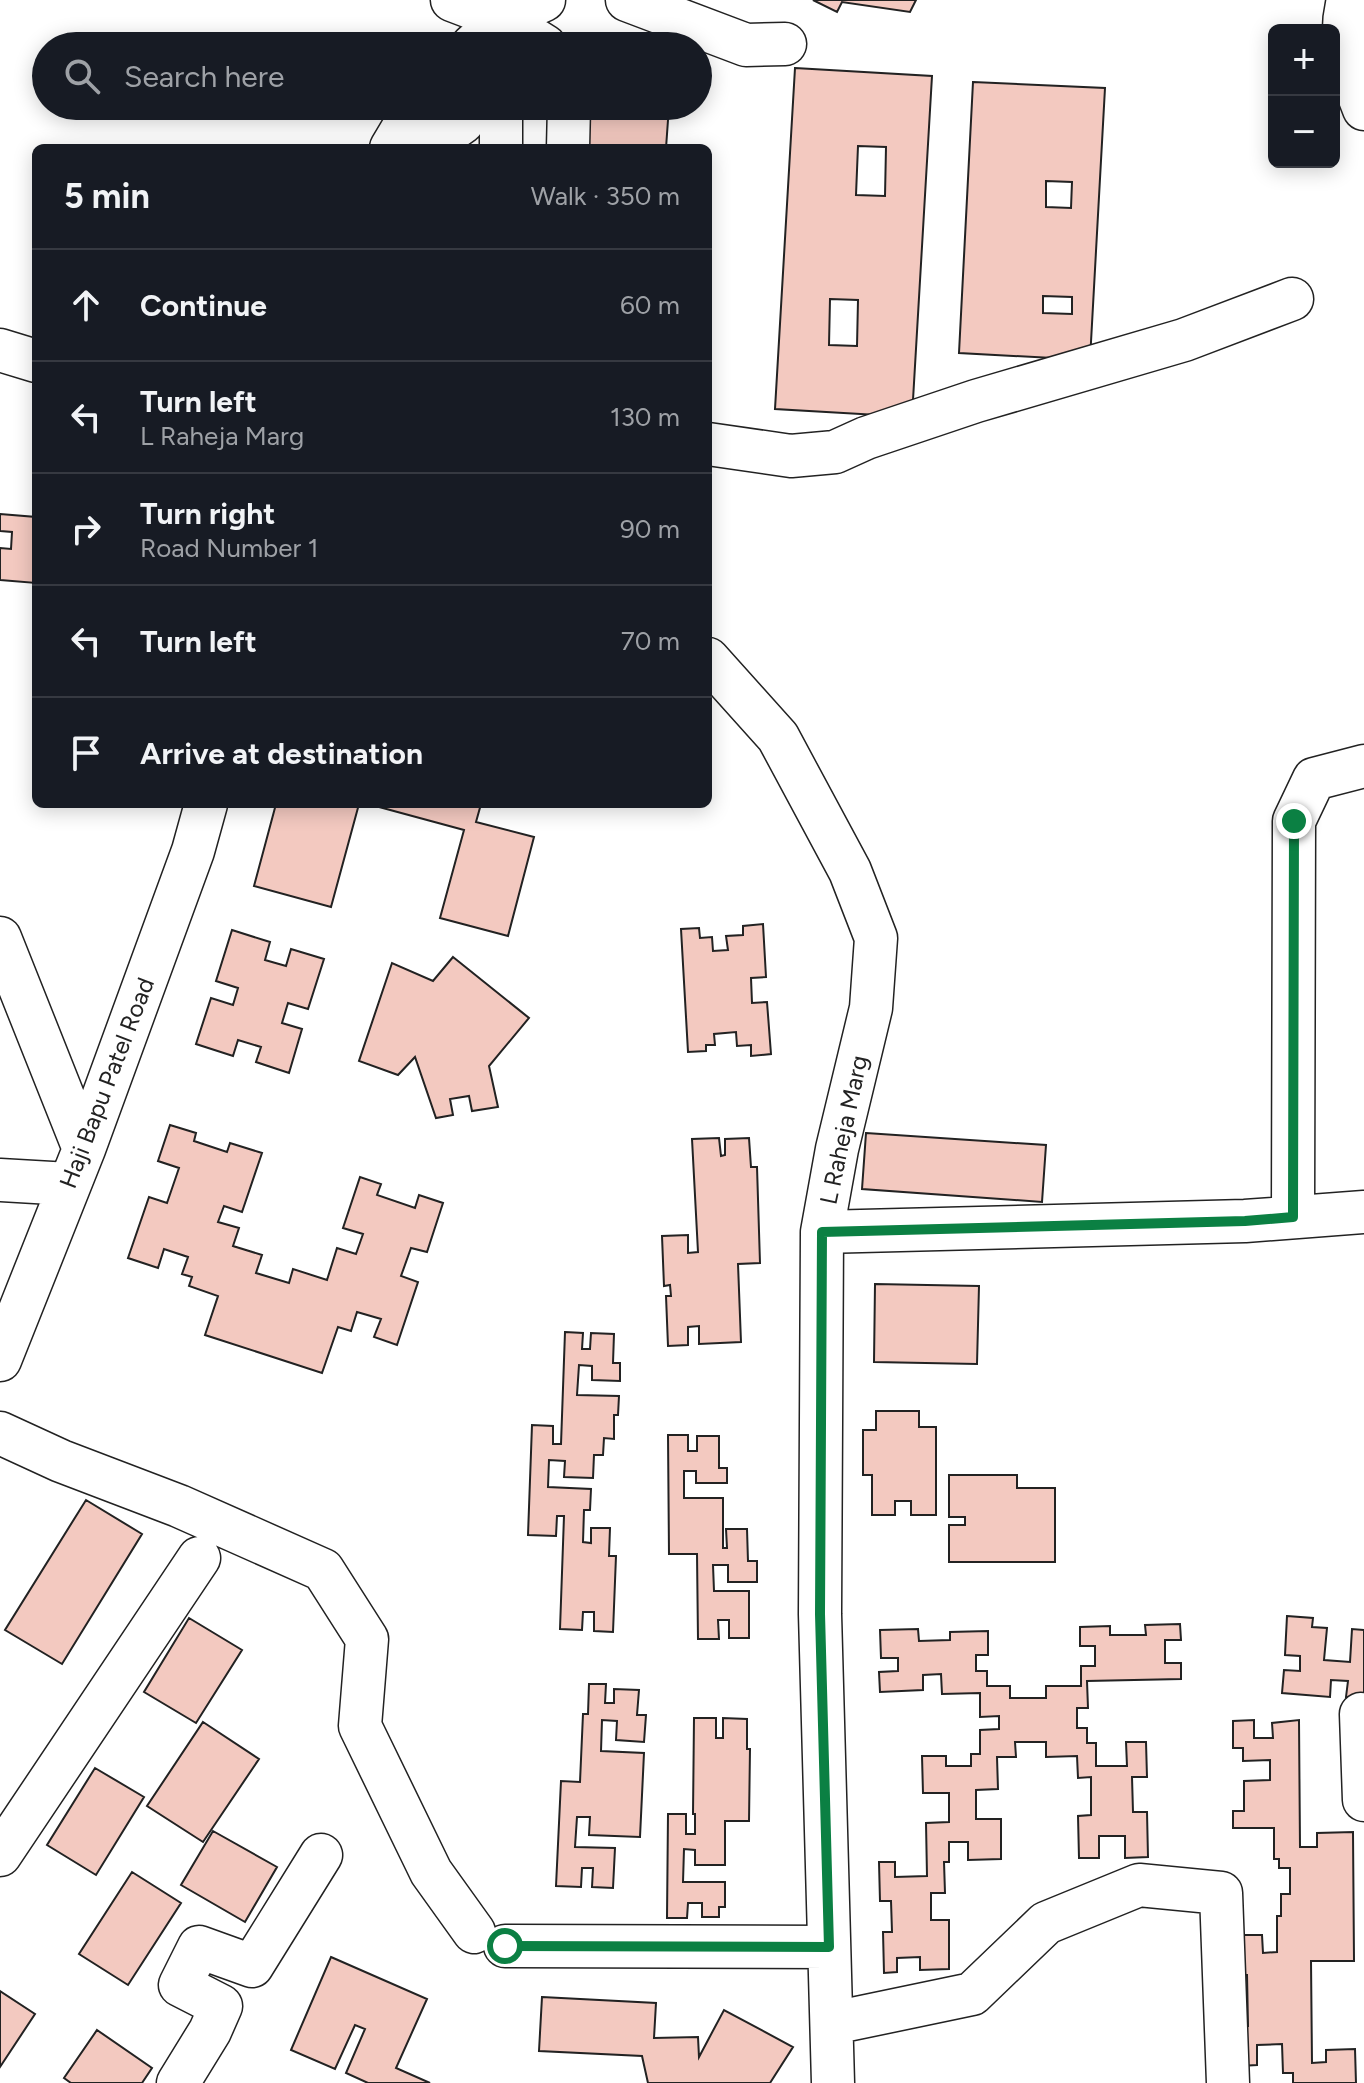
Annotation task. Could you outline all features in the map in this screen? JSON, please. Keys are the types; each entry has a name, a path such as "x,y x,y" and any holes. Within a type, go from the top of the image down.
{"street":[{"path":"452,0 487,32"},
{"path":"499,32 544,0"},
{"path":"627,0 712,32"},
{"path":"1348,0 1344,15 1344,57 1364,109"},
{"path":"712,32 746,45 785,44"},
{"path":"393,144 408,120"},
{"path":"501,120 501,144"},
{"path":"568,144 569,120"},
{"path":"712,445 791,456 835,452 866,438 976,401 1184,340 1292,299"},
{"path":"0,350 32,360"},
{"name":"L Raheja Marg","path":"712,663 778,737 850,871 876,938 871,1008 837,1149 822,1232 820,1614 833,2083"},
{"path":"1293,1217 1294,821 1314,779 1364,766"},
{"name":"Haji Bapu Patel Road","path":"0,1360 77,1166 193,851 205,808"},
{"path":"0,938 77,1166 0,1180"},
{"path":"822,1232 1245,1221 1364,1212"},
{"path":"0,1433 61,1461 179,1506 323,1570 367,1639 360,1726 431,1872 489,1939 829,1947"},
{"path":"0,1855 199,1558"},
{"path":"1361,1714 1364,1800"},
{"path":"178,2083 210,2031 221,2006 180,1985 199,1947 252,1966 321,1855"},
{"path":"833,2023 972,1994 1046,1923 1139,1885 1221,1893 1228,2083"}],"building":[{"path":"813,0 916,0 910,12 842,2 837,12"},
{"path":"795,68 932,76 912,417 775,409","holes":["858,146 886,147 885,196 856,195","830,299 858,300 857,346 829,345"]},
{"path":"973,82 1105,88 1090,360 959,353","holes":["1046,181 1072,182 1071,208 1046,207","1043,296 1072,297 1072,314 1043,313"]},
{"path":"587,120 668,120 666,144 585,144"},
{"path":"0,514 32,517 32,583 0,580 0,548 11,549 12,532 0,531"},
{"path":"275,808 358,808 331,907 254,886"},
{"path":"383,808 480,808 476,822 534,837 508,936 440,918 464,830"},
{"path":"763,924 766,977 751,978 752,1003 767,1002 771,1054 751,1056 751,1045 737,1046 736,1032 714,1034 715,1045 706,1045 706,1051 688,1052 681,929 699,928 700,938 712,937 713,951 728,950 726,936 743,935 743,926"},
{"path":"232,930 270,942 265,960 286,966 291,949 324,959 308,1009 288,1003 282,1023 302,1029 289,1073 256,1062 261,1047 238,1040 233,1056 196,1044 211,998 233,1005 238,988 216,981"},
{"path":"453,957 529,1018 489,1066 498,1107 472,1111 469,1096 450,1099 453,1115 436,1118 415,1057 398,1075 359,1061 392,963 433,981"},
{"path":"170,1125 196,1133 194,1141 227,1152 230,1143 262,1153 242,1212 224,1206 218,1222 239,1228 233,1246 262,1255 256,1273 289,1283 293,1269 327,1280 337,1248 356,1254 363,1234 343,1228 360,1177 381,1184 377,1195 415,1208 419,1195 443,1203 427,1252 411,1248 401,1276 418,1282 397,1345 374,1337 381,1319 357,1312 351,1331 338,1327 322,1373 205,1335 218,1296 189,1286 192,1277 182,1274 188,1257 164,1249 158,1268 128,1258 149,1197 167,1203 179,1168 158,1161"},
{"path":"866,1133 1046,1145 1042,1202 862,1189"},
{"path":"719,1138 721,1156 725,1155 725,1139 749,1138 751,1167 757,1167 760,1263 738,1264 741,1342 699,1344 699,1326 688,1327 688,1345 668,1346 666,1296 671,1296 670,1285 664,1286 662,1236 688,1235 688,1253 698,1252 692,1139"},
{"path":"875,1284 979,1286 977,1364 874,1362"},
{"path":"565,1332 583,1333 582,1349 590,1349 591,1333 614,1334 613,1363 620,1363 620,1381 592,1380 592,1366 579,1365 577,1395 619,1396 618,1415 614,1415 614,1439 604,1438 603,1455 594,1455 593,1478 564,1477 565,1461 549,1460 548,1487 591,1489 590,1510 584,1510 583,1542 591,1543 591,1528 610,1528 609,1556 616,1556 613,1632 594,1631 594,1612 583,1612 582,1630 560,1629 564,1516 557,1516 556,1536 528,1535 532,1425 553,1426 553,1444 561,1444"},
{"path":"876,1411 919,1411 919,1427 936,1427 936,1515 911,1515 911,1501 895,1501 895,1515 872,1515 872,1475 863,1475 863,1430 876,1430"},
{"path":"668,1435 688,1435 688,1451 697,1451 697,1436 719,1436 719,1468 727,1468 727,1483 696,1483 696,1471 684,1471 684,1498 723,1498 723,1548 727,1548 726,1529 747,1529 748,1561 757,1561 757,1582 728,1582 728,1565 713,1565 714,1591 749,1591 749,1638 729,1638 729,1620 718,1620 719,1639 698,1639 697,1554 669,1554"},
{"path":"949,1475 1017,1475 1017,1488 1055,1488 1055,1562 949,1562 949,1525 965,1525 965,1517 949,1517"},
{"path":"86,1500 142,1534 62,1664 5,1630"},
{"path":"1287,1616 1313,1618 1312,1627 1327,1628 1324,1660 1350,1662 1352,1629 1364,1630 1364,1699 1346,1697 1348,1681 1331,1680 1330,1697 1282,1693 1284,1670 1300,1671 1300,1656 1285,1655"},
{"path":"189,1618 242,1650 196,1723 144,1692"},
{"path":"1180,1624 1181,1640 1165,1640 1165,1663 1181,1663 1181,1679 1087,1681 1088,1708 1077,1708 1077,1728 1087,1728 1087,1743 1096,1743 1096,1766 1127,1766 1126,1742 1146,1742 1147,1777 1132,1777 1133,1812 1147,1812 1148,1857 1125,1858 1125,1836 1099,1836 1099,1858 1079,1858 1078,1816 1091,1815 1091,1777 1078,1778 1077,1756 1046,1757 1046,1742 1015,1742 1016,1757 997,1757 998,1789 976,1790 976,1819 1001,1819 1001,1859 968,1860 968,1842 949,1842 949,1862 944,1862 945,1893 931,1893 931,1920 949,1920 949,1969 920,1970 920,1957 897,1958 897,1972 884,1973 883,1932 892,1932 891,1901 880,1901 879,1862 895,1862 895,1877 927,1876 926,1823 949,1822 949,1793 923,1793 922,1756 946,1756 946,1766 971,1766 971,1754 980,1754 980,1730 999,1729 999,1716 980,1717 980,1693 942,1694 941,1674 923,1675 923,1690 880,1692 879,1672 898,1671 898,1658 881,1658 880,1630 918,1629 919,1641 950,1640 950,1632 988,1631 988,1655 976,1655 976,1671 987,1671 987,1686 1010,1686 1010,1698 1046,1698 1046,1686 1081,1686 1081,1666 1095,1666 1095,1646 1080,1646 1080,1627 1110,1626 1110,1635 1146,1635 1145,1625"},
{"path":"589,1684 606,1684 605,1703 614,1703 614,1689 639,1690 637,1715 646,1715 644,1742 616,1740 617,1721 602,1720 601,1751 644,1753 640,1837 589,1835 590,1817 577,1817 575,1847 615,1848 613,1888 592,1887 593,1868 582,1868 581,1887 556,1886 561,1781 580,1782 583,1714 588,1714"},
{"path":"694,1718 716,1718 716,1738 723,1738 723,1718 747,1719 747,1749 750,1749 749,1821 725,1821 725,1865 695,1865 695,1850 684,1849 683,1882 725,1882 725,1907 719,1907 719,1917 702,1917 702,1903 688,1903 687,1918 667,1918 668,1814 686,1814 686,1834 695,1834"},
{"path":"1254,1720 1254,1738 1273,1738 1272,1723 1299,1720 1300,1847 1317,1847 1317,1833 1353,1832 1354,1961 1311,1961 1312,2063 1326,2062 1326,2050 1355,2049 1356,2083 1293,2083 1293,2073 1283,2073 1282,2044 1257,2045 1257,2065 1240,2066 1240,2026 1248,2026 1247,1975 1241,1975 1241,1935 1262,1935 1263,1953 1277,1952 1277,1916 1281,1916 1281,1894 1290,1894 1290,1868 1279,1868 1279,1859 1274,1859 1274,1828 1233,1828 1233,1811 1244,1811 1244,1781 1270,1780 1270,1760 1243,1761 1243,1748 1233,1748 1233,1721"},
{"path":"203,1722 259,1759 203,1842 147,1806"},
{"path":"95,1768 144,1797 96,1875 47,1845"},
{"path":"213,1831 277,1867 245,1922 181,1885"},
{"path":"132,1872 181,1903 128,1985 79,1954"},
{"path":"331,1957 427,1999 396,2068 430,2083 368,2083 346,2073 365,2029 355,2025 335,2069 291,2050"},
{"path":"0,1991 35,2014 0,2067"},
{"path":"542,1997 656,2003 654,2038 698,2037 699,2057 724,2010 793,2047 770,2083 648,2083 642,2056 539,2051"},
{"path":"97,2030 152,2068 142,2083 71,2083 64,2078"}],"route":[{"path":"505,1946 829,1947 820,1614 822,1232 1245,1221 1293,1217 1294,821"}]}
